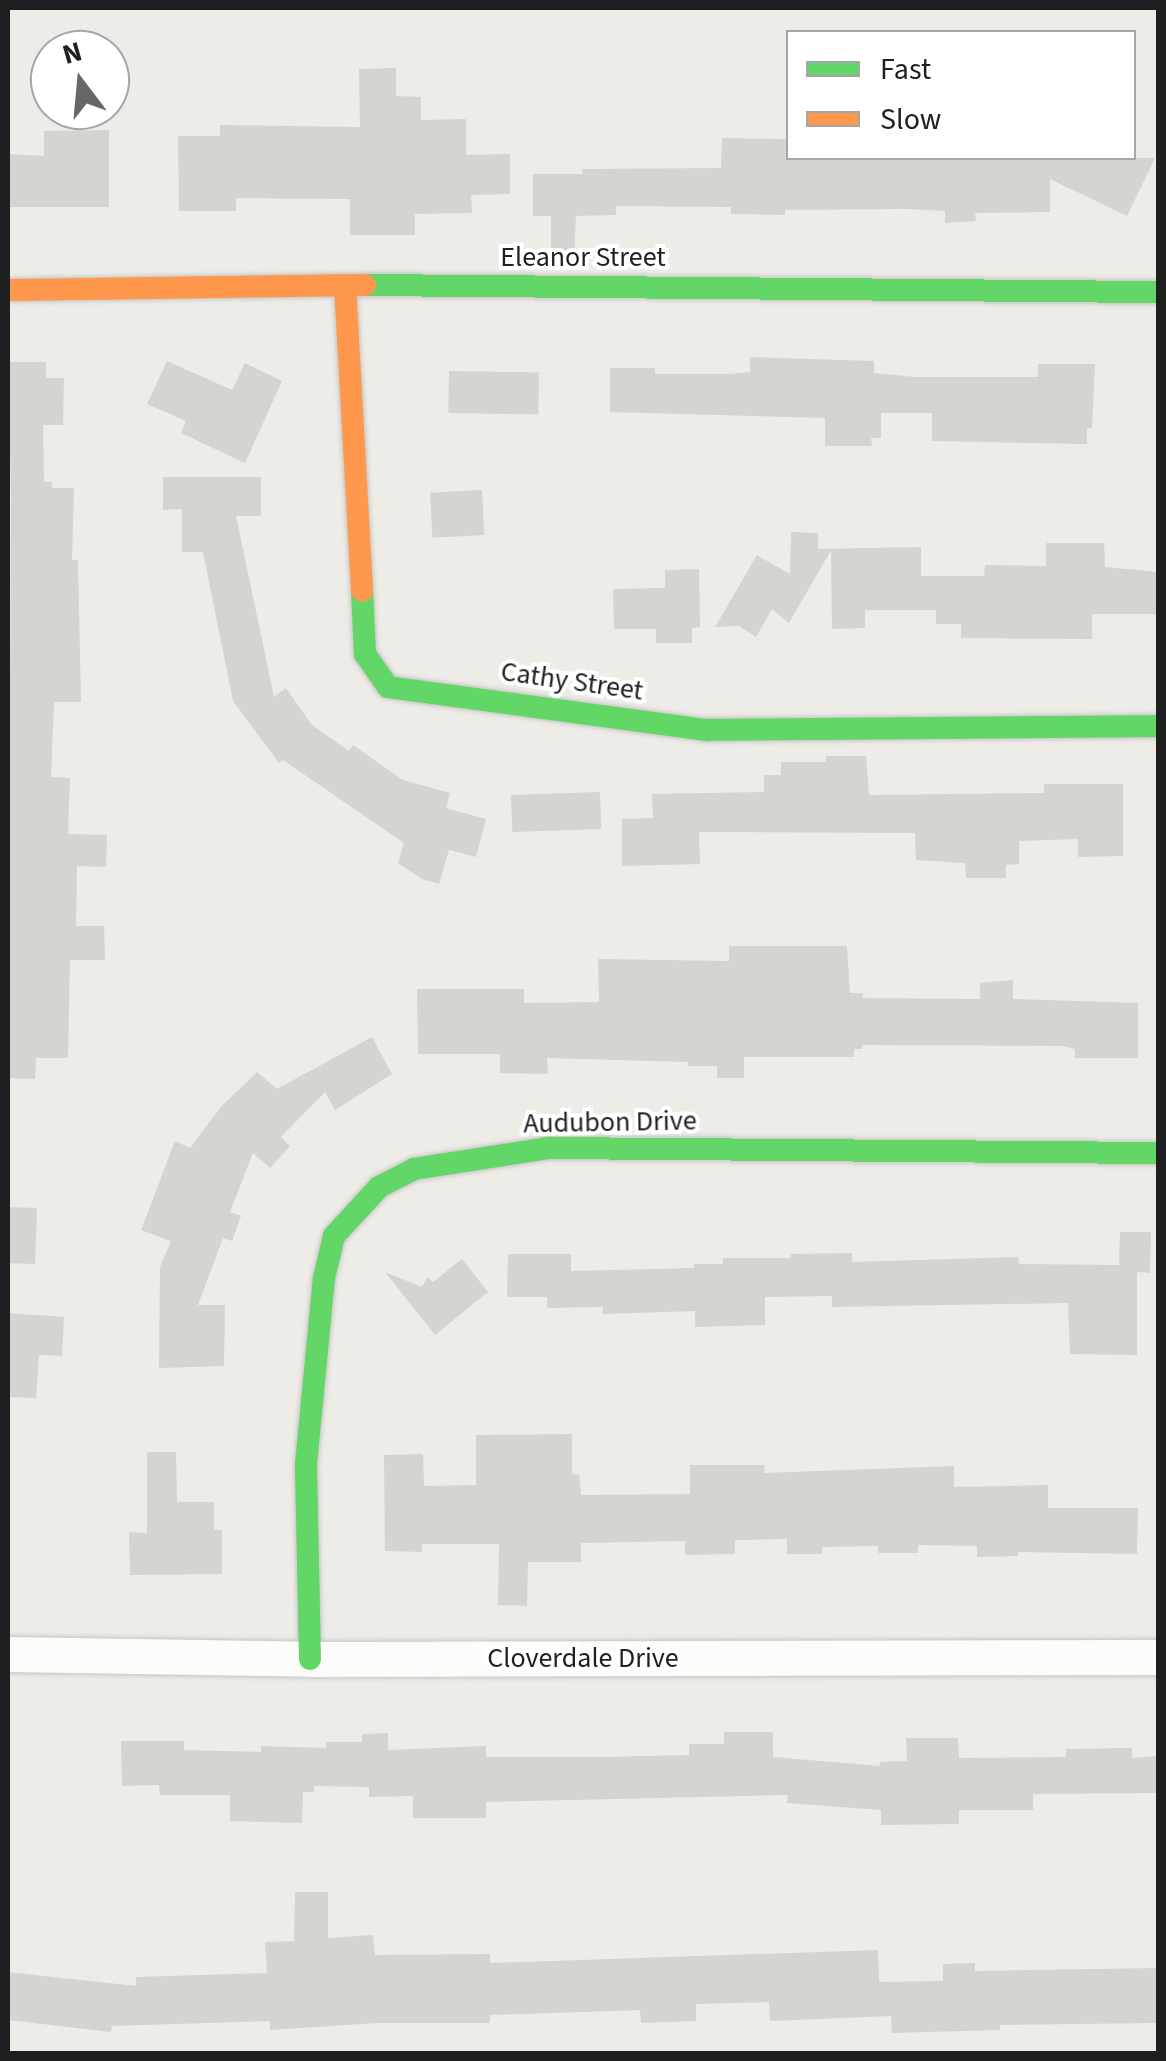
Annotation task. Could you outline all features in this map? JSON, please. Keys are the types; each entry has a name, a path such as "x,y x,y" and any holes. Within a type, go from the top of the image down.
{"street":[{"name":"Eleanor Street","path":"8,290 345,285 1158,292"},
{"name":"Cathy Street","path":"345,285 364,654 388,686 707,730 1158,726"},
{"name":"Audubon Drive","path":"310,1659 306,1464 324,1278 334,1236 379,1186 414,1170 548,1148 1158,1153"},
{"name":"Cloverdale Drive","path":"8,1654 310,1659 1158,1657"}],"building":[{"path":"396,68 396,96 421,97 421,120 466,119 466,155 510,154 510,194 471,195 472,213 415,214 415,235 350,235 350,199 236,198 236,211 179,211 178,136 220,136 220,125 360,127 359,69"},
{"path":"109,130 109,207 8,207 8,154 44,156 44,131"},
{"path":"722,138 786,139 786,160 1155,158 1127,216 1050,179 1050,212 975,213 976,221 945,223 945,211 785,210 785,215 731,214 731,207 616,206 616,215 576,216 574,259 551,259 551,216 533,216 533,174 583,174 582,169 721,168"},
{"path":"750,357 874,361 874,373 915,377 1038,377 1038,364 1095,364 1092,428 1087,428 1087,444 932,441 932,413 881,413 881,438 871,438 872,446 825,446 825,418 610,412 610,368 655,368 655,374 728,374 750,372"},
{"path":"167,361 232,390 245,363 282,381 245,463 181,433 186,421 147,404"},
{"path":"8,362 46,362 46,378 64,378 63,425 43,425 44,482 52,482 52,488 74,488 72,560 78,560 81,702 54,702 51,777 70,778 68,834 107,835 106,867 77,866 76,926 104,926 105,960 70,960 68,1058 36,1058 35,1079 8,1078"},
{"path":"449,371 539,373 538,415 448,413"},
{"path":"163,477 261,477 261,516 236,516 274,697 286,688 312,725 349,751 353,745 403,780 450,793 446,808 486,819 476,857 449,850 439,884 422,879 398,863 404,843 283,760 279,763 233,701 203,552 182,552 182,509 163,510"},
{"path":"482,490 484,535 432,538 430,493"},
{"path":"791,532 818,533 818,549 921,547 921,576 984,576 985,565 1046,566 1046,543 1104,543 1105,567 1158,572 1158,614 1092,614 1092,639 961,638 961,624 936,624 936,610 865,610 865,628 832,629 831,550 789,623 772,609 756,637 739,626 715,627 757,555 790,574"},
{"path":"699,569 700,627 692,628 692,643 656,643 656,629 614,629 613,589 665,588 665,570"},
{"path":"826,756 866,756 869,795 1044,793 1044,784 1123,784 1123,856 1078,857 1078,839 1019,841 1019,864 1006,865 1006,878 966,878 965,863 916,860 915,833 699,832 700,864 622,866 622,819 653,818 652,794 764,792 764,775 781,775 781,762 826,762"},
{"path":"600,792 601,829 512,832 511,795"},
{"path":"729,946 847,946 850,993 863,993 862,998 980,999 980,983 1013,980 1013,999 1138,1003 1138,1058 1075,1058 1075,1049 1063,1046 862,1045 862,1049 854,1049 854,1057 744,1057 744,1078 717,1078 717,1066 688,1066 688,1062 547,1058 548,1074 500,1073 500,1054 418,1054 417,989 524,989 524,1003 599,1002 598,959 729,961"},
{"path":"372,1037 392,1074 335,1110 325,1092 281,1137 290,1146 270,1168 253,1153 230,1212 241,1216 232,1241 223,1238 198,1305 225,1305 224,1366 159,1368 160,1267 171,1241 141,1230 175,1141 190,1148 220,1108 257,1072 277,1089"},
{"path":"8,1207 37,1208 35,1264 8,1263"},
{"path":"1120,1232 1151,1232 1150,1273 1137,1272 1137,1355 1070,1354 1068,1303 832,1307 832,1296 765,1297 765,1325 695,1327 695,1311 603,1314 603,1307 547,1308 547,1297 507,1297 508,1254 571,1254 571,1271 694,1268 694,1264 723,1264 723,1258 852,1253 852,1262 1018,1257 1019,1264 1119,1265"},
{"path":"462,1259 488,1292 435,1335 385,1272 422,1287 428,1277 433,1282"},
{"path":"8,1313 64,1317 62,1356 39,1355 36,1398 8,1397"},
{"path":"572,1434 572,1474 579,1475 581,1495 690,1494 690,1465 765,1465 764,1473 954,1466 954,1487 1048,1485 1048,1508 1138,1508 1137,1554 1018,1552 1018,1556 977,1557 977,1546 918,1545 918,1553 878,1553 878,1546 822,1547 822,1554 787,1554 787,1539 735,1540 735,1554 685,1555 685,1541 581,1543 581,1562 528,1562 527,1606 498,1605 499,1544 422,1544 422,1552 385,1551 384,1455 423,1454 424,1486 476,1485 476,1435"},
{"path":"147,1452 176,1452 177,1502 214,1502 214,1530 222,1530 222,1574 130,1575 129,1532 147,1533"},
{"path":"724,1732 773,1732 773,1757 880,1766 880,1762 907,1761 906,1738 958,1738 959,1758 1066,1757 1066,1749 1132,1748 1132,1758 1158,1756 1158,1793 1033,1794 1033,1810 959,1810 959,1824 881,1825 881,1810 787,1803 788,1795 486,1802 486,1818 413,1818 413,1796 369,1797 369,1787 314,1786 314,1792 303,1792 302,1823 230,1821 230,1795 160,1795 159,1785 122,1786 121,1741 184,1741 184,1750 261,1752 261,1746 326,1748 326,1742 362,1742 362,1734 388,1733 388,1750 486,1746 486,1757 603,1757 689,1755 689,1744 724,1744"},
{"path":"295,1892 328,1892 328,1938 373,1935 375,1955 490,1954 490,1963 878,1950 879,1982 943,1981 943,1964 975,1963 975,1971 1158,1968 1158,2023 1000,2025 1000,2030 892,2033 891,2016 770,2021 769,2002 696,2004 696,2021 641,2023 640,2010 490,2015 490,2023 377,2023 270,2030 270,2021 112,2026 111,2032 8,2020 8,1972 136,1986 136,1977 267,1973 265,1942 294,1941"}],"traffic: fast":[{"path":"365,285 1158,292"},
{"path":"362,591 365,654 388,687 707,730 1158,726"},
{"path":"310,1659 306,1464 324,1278 334,1236 379,1187 414,1169 548,1148 1158,1153"}],"traffic: slow":[{"path":"345,285 362,591"},
{"path":"8,290 365,285"}]}
